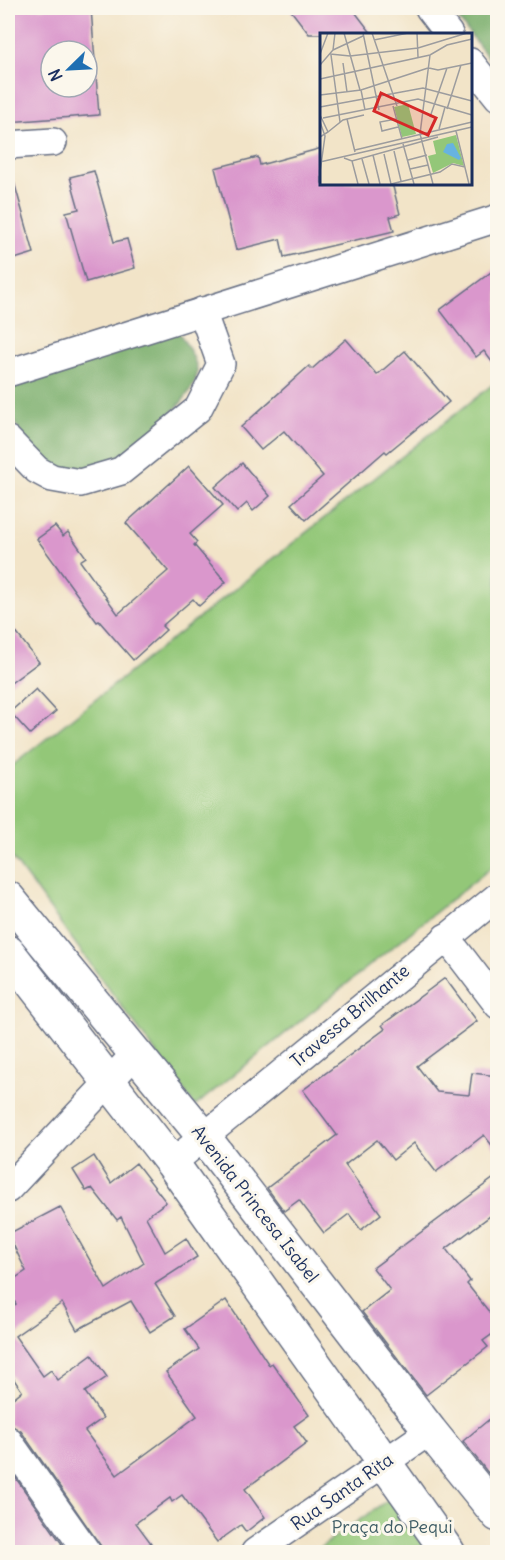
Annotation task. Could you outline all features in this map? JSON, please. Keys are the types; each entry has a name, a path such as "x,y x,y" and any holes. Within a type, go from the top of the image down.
{"main road":[{"name":"Avenida Princesa Isabel","path":"8,898 204,1137 430,1431 498,1515"},
{"path":"8,952 172,1163 448,1552"},
{"path":"262,1288 298,1259"}],"street":[{"path":"429,8 448,33"},
{"path":"472,63 498,97"},
{"path":"8,145 53,142"},
{"path":"8,373 498,218"},
{"path":"8,440 37,470 52,478 80,483 121,471 198,409 221,364 202,310"},
{"name":"Travessa Brilhante","path":"172,1163 498,896"},
{"path":"446,937 498,1005"},
{"path":"8,1189 135,1054"},
{"name":"Rua Santa Rita","path":"255,1552 430,1431"},
{"path":"8,1440 87,1552"}],"green space":[{"path":"450,8 497,8 497,69 472,37 472,33 469,33"},
{"path":"179,332 197,369 192,387 167,418 112,461 95,469 81,472 64,470 47,461 21,433 11,412 8,388"},
{"path":"497,381 497,863 195,1106 8,852 8,769"},
{"name":"Praça do Pequi","path":"399,1492 440,1552 314,1552"}],"building":[{"path":"8,8 91,8 93,39 39,39 39,99 98,99 99,115 8,122"},
{"path":"289,8 352,8 371,33 320,33 309,34"},
{"path":"320,149 320,184 392,184 400,214 390,217 394,231 284,257 280,239 236,250 215,168 258,157 260,165"},
{"path":"94,171 114,242 127,239 135,268 86,282 66,212 79,209 70,177"},
{"path":"14,182 34,253 8,261 8,183"},
{"path":"498,267 498,370 484,351 476,357 440,310"},
{"path":"346,339 377,375 405,351 449,402 387,453 385,451 306,520 291,504 323,476 284,431 261,450 241,427 309,366 312,369"},
{"path":"242,463 270,496 253,511 247,503 237,512 215,487"},
{"path":"189,466 223,505 190,534 197,542 194,545 226,582 199,606 193,599 162,626 166,630 133,660 99,621 97,622 37,539 55,526 63,536 68,532 86,557 80,561 118,614 168,571 126,523"},
{"path":"8,622 39,662 8,685"},
{"path":"36,689 56,711 30,734 10,712"},
{"path":"445,978 477,1021 417,1066 437,1092 469,1095 472,1073 498,1076 498,1153 484,1135 436,1172 414,1143 393,1160 377,1140 345,1165 381,1214 361,1230 349,1214 324,1233 299,1200 284,1211 267,1188 337,1135 303,1090 385,1029 382,1025"},
{"path":"94,1156 111,1183 136,1163 166,1202 146,1217 165,1252 186,1238 197,1257 155,1284 175,1316 150,1332 131,1301 77,1330 62,1303 15,1336 43,1376 51,1370 58,1380 92,1355 107,1377 85,1392 103,1418 85,1431 117,1475 197,1416 166,1372 199,1349 185,1329 226,1300 269,1365 272,1363 309,1415 294,1426 307,1443 245,1489 265,1517 246,1532 241,1525 217,1542 182,1495 172,1502 170,1498 136,1523 151,1543 137,1552 105,1552 21,1431 8,1424 8,1402 22,1391 8,1371 8,1310 16,1304 8,1291 8,1283 26,1271 8,1234 60,1207 106,1289 144,1263 121,1217 117,1220 92,1188 86,1191 73,1170"},
{"path":"498,1175 498,1210 446,1249 470,1281 467,1284 498,1323 498,1330 483,1341 488,1347 426,1395 362,1312 390,1290 373,1268"},
{"path":"498,1412 498,1465 488,1473 463,1441"},
{"path":"8,1467 62,1544 52,1552 8,1552"}]}
